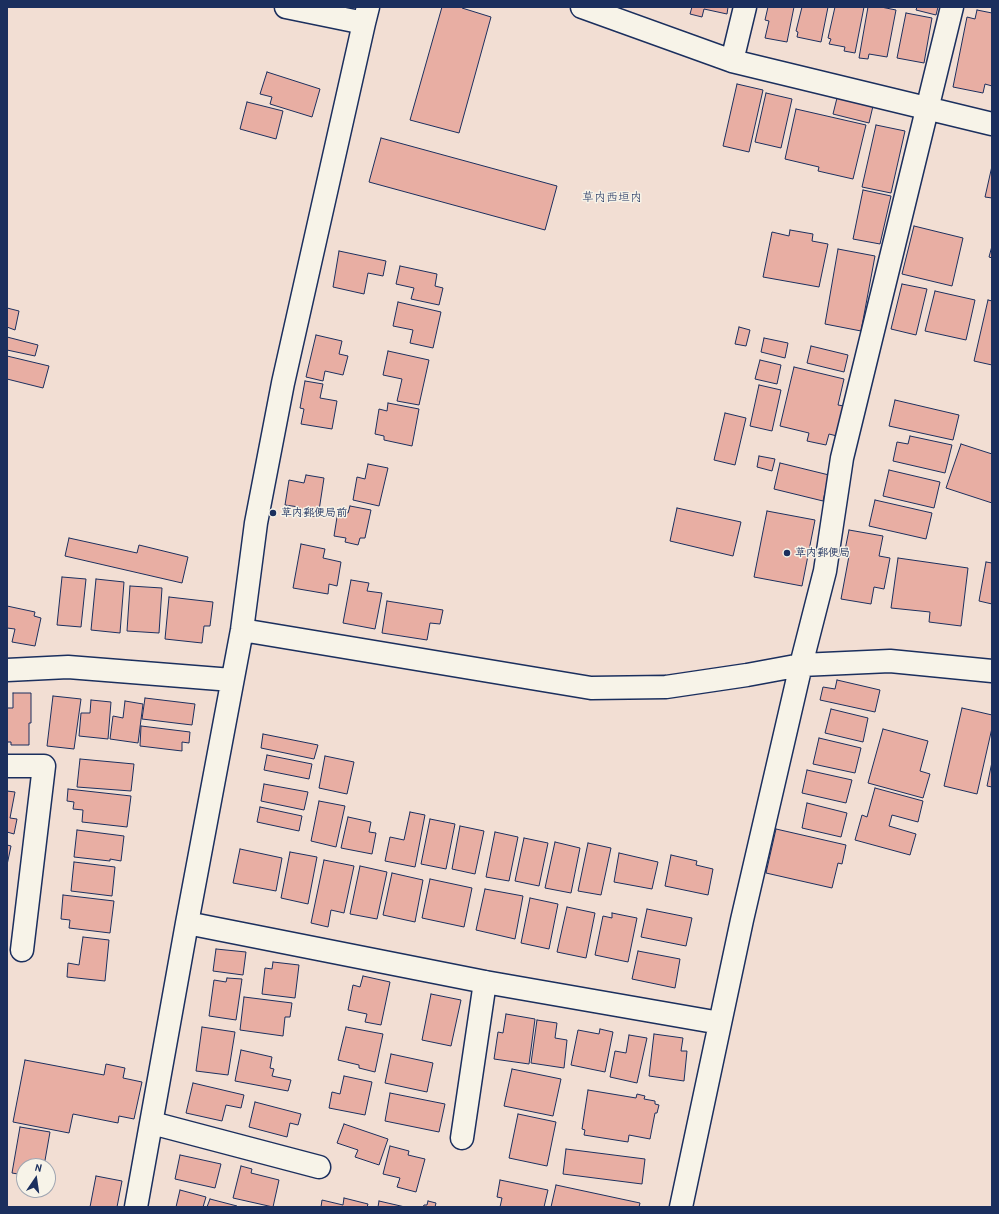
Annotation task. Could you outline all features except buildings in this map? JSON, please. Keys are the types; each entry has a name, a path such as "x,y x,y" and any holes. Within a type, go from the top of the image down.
{"street":[{"path":"136,1207 242,630 256,523 283,383 366,15 286,7"},
{"path":"582,7 732,61 992,124"},
{"path":"732,61 744,7"},
{"path":"682,1207 742,920 801,665 825,571 842,458 952,7"},
{"path":"242,630 591,688 666,687 801,665 890,661 992,671"},
{"path":"7,670 68,667 232,680"},
{"path":"7,766 44,766 22,950"},
{"path":"187,923 485,982 720,1023"},
{"path":"462,1138 485,982"},
{"path":"152,1123 319,1167"}],"place":[{"name":"草内郵便局前","path":"273,513"},
{"name":"草内郵便局","path":"787,553"}],"district":[{"name":"草内西垣内","path":"612,198"}]}
